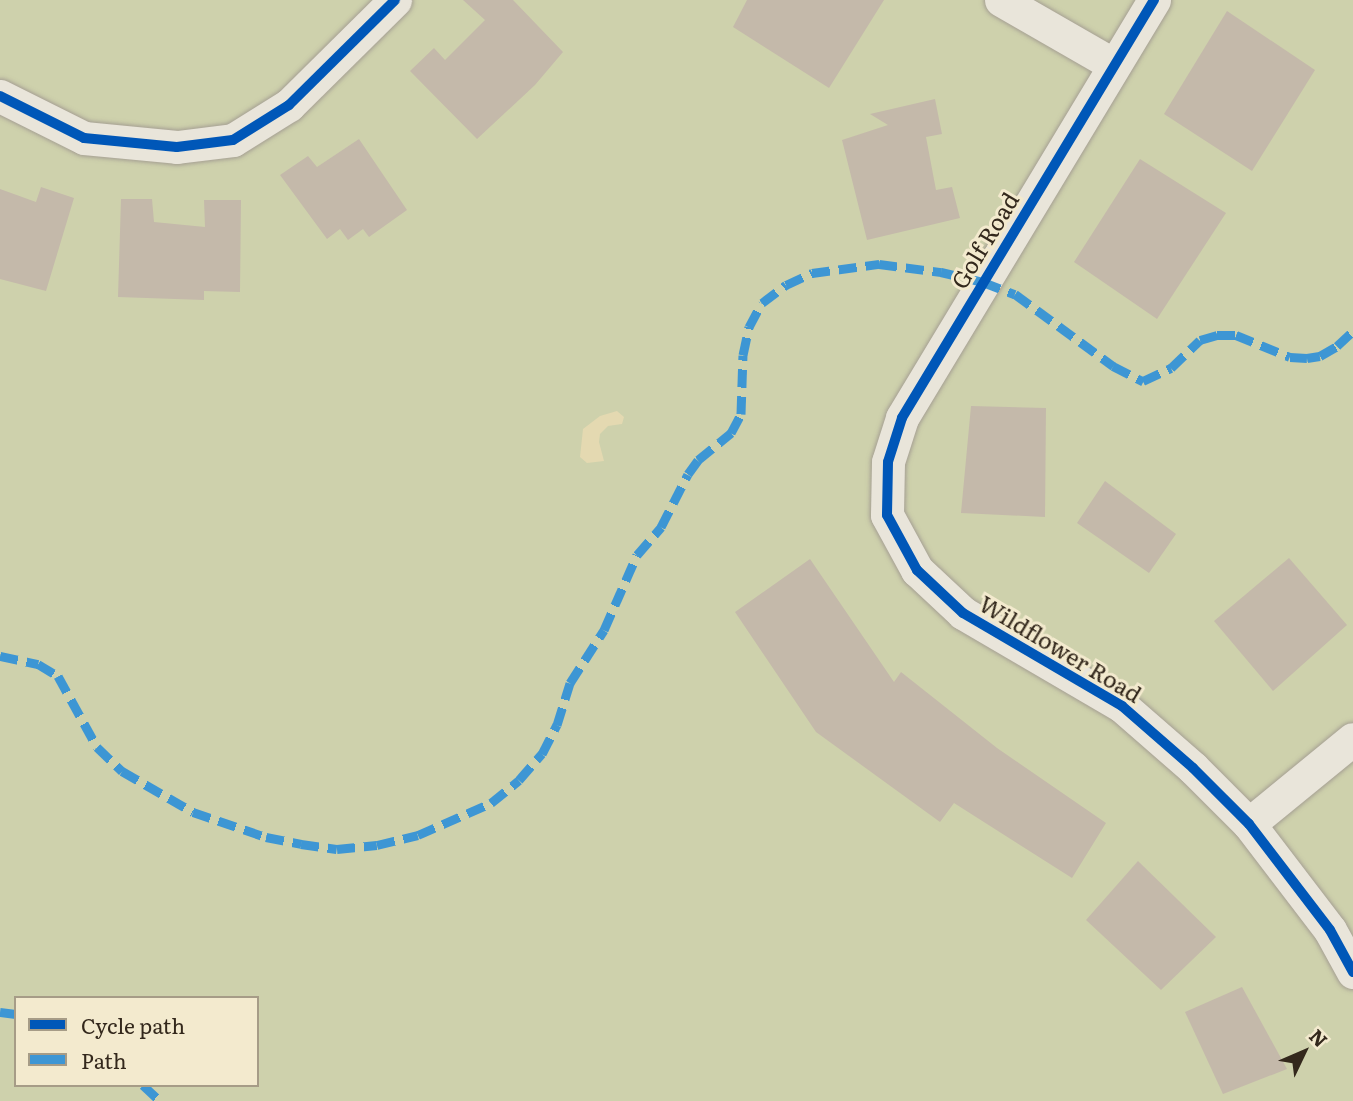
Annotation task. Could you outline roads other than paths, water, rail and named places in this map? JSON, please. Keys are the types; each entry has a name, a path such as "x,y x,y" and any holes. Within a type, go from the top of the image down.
{"street":[{"path":"0,96 84,138 177,147 233,140 289,105 395,0"},
{"path":"1002,0 1114,65"},
{"name":"Golf Road","path":"887,515 888,462 902,418 1154,0"},
{"name":"Wildflower Road","path":"887,515 917,570 962,614 1122,706 1193,768 1249,824 1330,930 1353,972"},
{"path":"1249,824 1353,739"}]}
